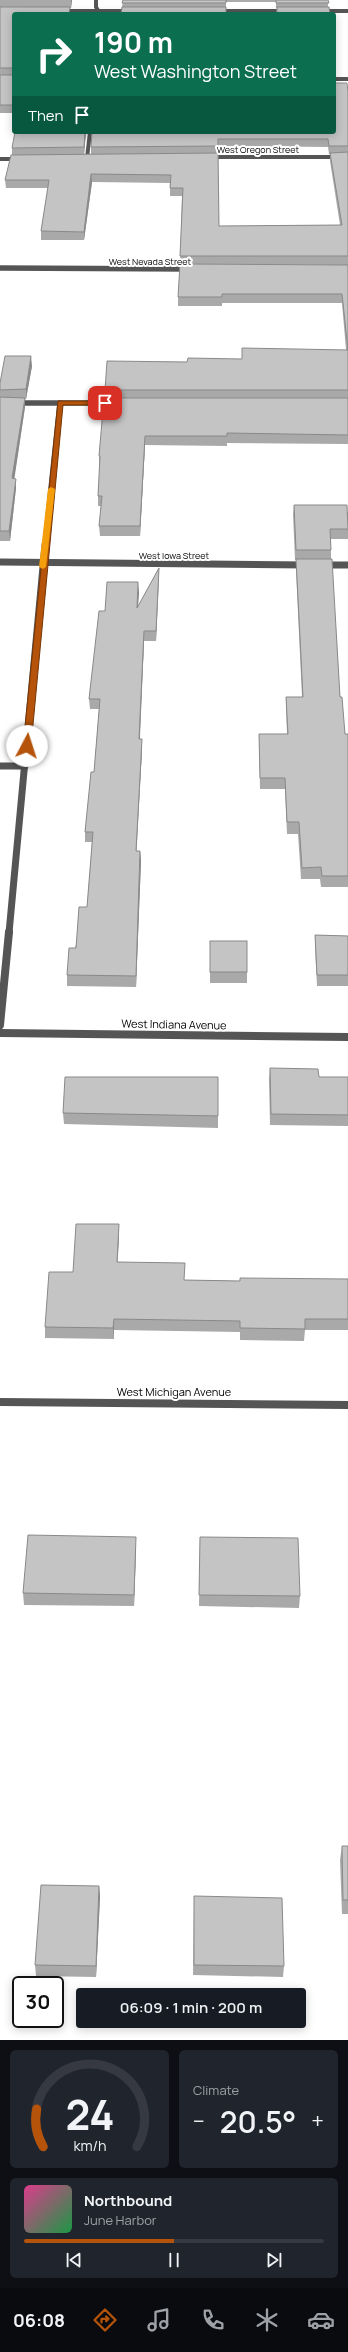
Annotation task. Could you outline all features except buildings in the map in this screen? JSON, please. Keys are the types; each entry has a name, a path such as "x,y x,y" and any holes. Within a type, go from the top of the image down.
{"street":[{"path":"96,0 99,12"},
{"path":"55,11 77,12"},
{"path":"120,12 140,11"},
{"path":"210,11 296,11"},
{"path":"312,11 348,11"},
{"path":"336,79 348,79"},
{"path":"86,158 90,134"},
{"name":"West Oregon Street","path":"206,157 348,157"},
{"path":"79,158 92,158"},
{"path":"0,159 24,159"},
{"name":"West Nevada Street","path":"0,268 198,269"},
{"path":"0,402 121,403"},
{"path":"0,1025 43,563 60,403"},
{"name":"West Iowa Street","path":"0,562 348,565"},
{"path":"0,766 25,766"},
{"name":"West Indiana Avenue","path":"0,1033 348,1036"},
{"name":"West Michigan Avenue","path":"0,1402 348,1405"}],"slow traffic":[{"path":"43,567 51,489"}],"route":[{"path":"27,746 43,563 60,403 105,403"}]}
